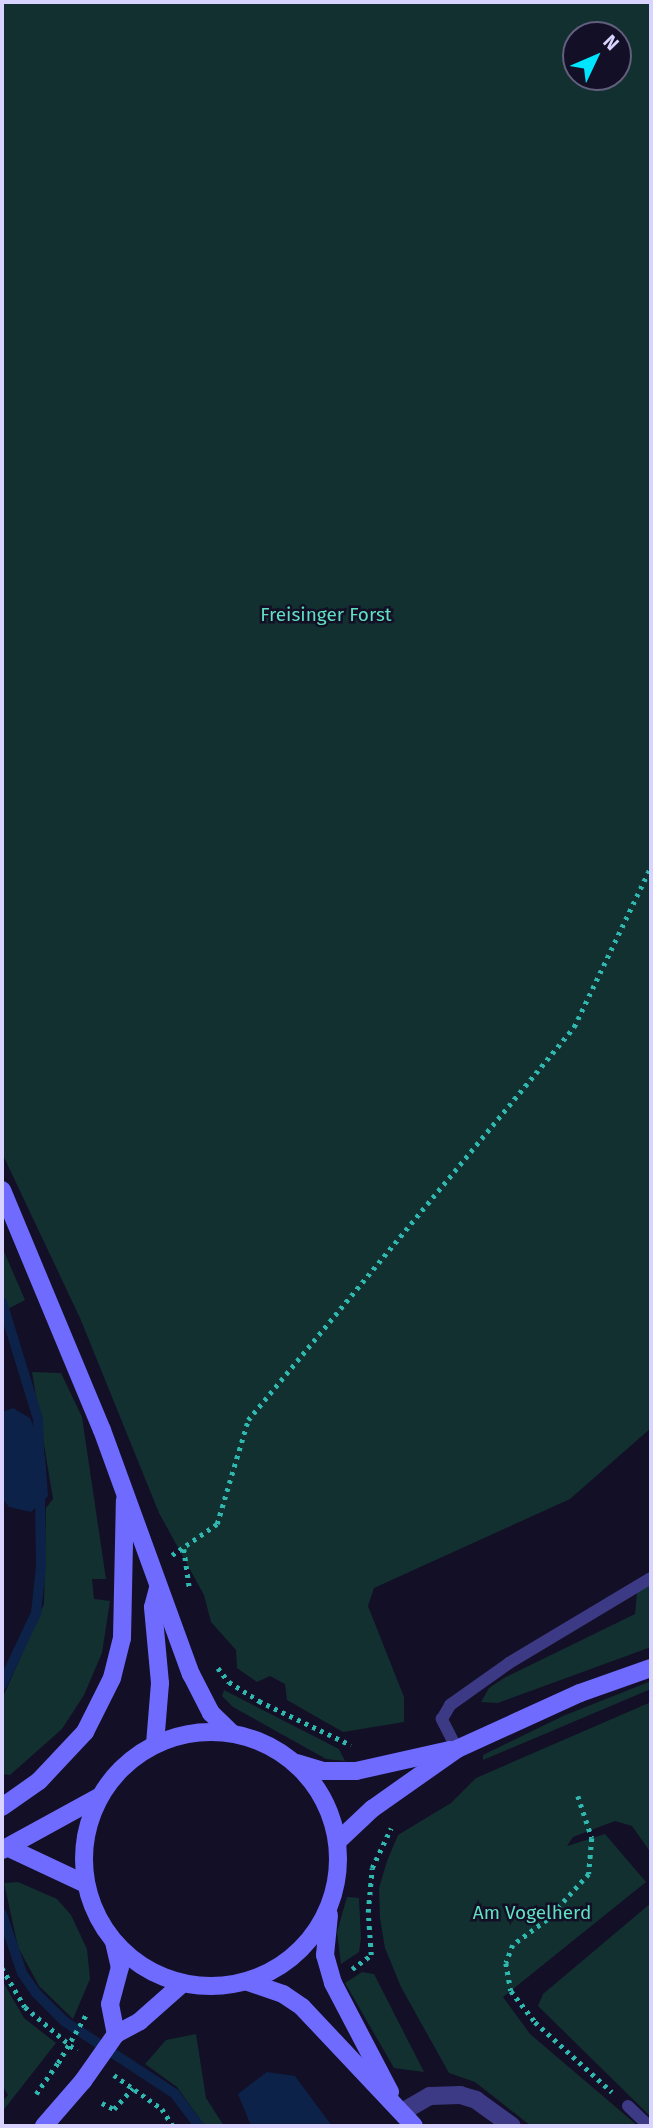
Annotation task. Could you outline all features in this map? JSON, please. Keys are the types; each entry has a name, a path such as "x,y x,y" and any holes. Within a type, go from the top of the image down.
{"main road":[{"path":"2,1189 125,1493 201,1698 232,1733"},
{"path":"2,1807 39,1781 85,1732 112,1678 122,1638 120,1552 125,1493"},
{"path":"155,1744 160,1683 153,1607 158,1588"},
{"path":"338,1841 372,1810 457,1749 580,1693 651,1668"},
{"path":"331,1905 312,1939 283,1965 248,1982 214,1986 183,1983 155,1973 114,1941 96,1914 86,1884 85,1839 99,1797 123,1766 155,1744 185,1734 232,1733 268,1745 296,1763 323,1771 356,1771 457,1749"},
{"path":"296,1763 331,1813 338,1841 337,1884 331,1905 325,1955 333,1983 399,2108"},
{"path":"5,1849 99,1797"},
{"path":"5,1849 86,1884"},
{"path":"114,1941 120,1967 110,2004 116,2034"},
{"path":"248,1982 283,1994 302,2007 414,2126"},
{"path":"44,2126 83,2081 116,2034 140,2021 183,1983"}],"street":[{"path":"399,2108 430,2096 460,2095 477,2100 512,2126"}],"lane":[{"path":"457,1749 442,1719 450,1705 509,1663 651,1578"},
{"path":"628,2106 649,2126"}],"path":[{"path":"150,1566 184,1549 217,1524 248,1420 573,1027 651,866"},
{"path":"184,1549 187,1582 195,1605"},
{"path":"215,1664 229,1682 260,1700 353,1746 365,1744"},
{"path":"578,1796 593,1838 589,1874 547,1920 513,1945 506,1963 511,1991 535,2021 628,2106"},
{"path":"371,1955 372,1868 400,1817"},
{"path":"28,2105 58,2063 86,2013"},
{"path":"102,2103 114,2109 133,2088"}],"green space":[{"name":"Freisinger Forst","path":"2,2 651,2 651,1428 570,1499 374,1588 368,1606 404,1697 404,1722 343,1732 287,1700 285,1684 270,1676 257,1682 237,1668 236,1650 211,1622 204,1595 159,1513 80,1318 2,1153"},
{"path":"2,1247 25,1300 4,1311 2,1309"},
{"path":"32,1372 61,1373 82,1417 106,1579 92,1579 94,1599 110,1601 102,1653 84,1695 62,1729 10,1775 2,1774 2,1699 44,1604 46,1508 53,1499"},
{"path":"651,1583 651,1647 498,1703 481,1702 489,1688 504,1678 635,1614 637,1592"},
{"path":"651,1681 651,1689 483,1760 483,1755 563,1716"},
{"path":"224,1690 339,1749 345,1761 326,1759 233,1707 222,1696"},
{"name":"Am Vogelherd","path":"651,1702 651,1853 632,1826 615,1821 573,1837 567,1846 605,1834 646,1882 503,1997 530,2034 638,2126 531,2126 475,2082 449,2073 401,1987 385,1948 379,1888 398,1835 451,1803 476,1778"},
{"path":"18,1882 57,1899 71,1915 87,1949 90,1979 73,2019 39,1986 18,1947 4,1883"},
{"path":"347,1897 359,1898 361,1938 359,1952 341,1964 337,1932"},
{"path":"651,1903 651,2117 538,2006 543,1994"},
{"path":"362,1972 374,1974 424,2072 394,2068 345,1983"},
{"path":"2,1980 24,2018 56,2043 2,2112 2,2102 8,2095 2,2085"},
{"path":"196,2034 206,2098 224,2126 205,2126 177,2087 145,2064 166,2040"}],"water":[{"path":"13,1408 30,1418 45,1456 48,1496 31,1512 9,1507 2,1498 2,1412"},
{"path":"267,2072 295,2076 332,2126 251,2126 238,2094"}],"waterway":[{"path":"2,1302 38,1419 39,1453"},
{"path":"2,1685 36,1613 41,1566 40,1493"},
{"path":"2,1914 22,1973 36,1993 64,2021 175,2094 199,2126"}]}
